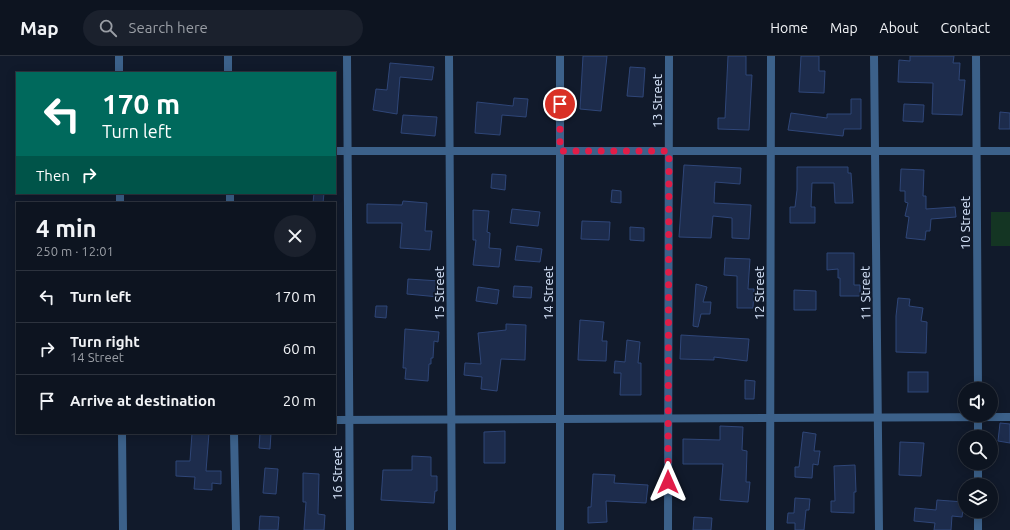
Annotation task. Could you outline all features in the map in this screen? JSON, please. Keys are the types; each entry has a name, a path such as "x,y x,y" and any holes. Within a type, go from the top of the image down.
{"street":[{"path":"119,56 119,72"},
{"path":"228,56 228,72"},
{"name":"16 Street","path":"347,56 350,530"},
{"name":"15 Street","path":"449,56 452,530"},
{"name":"14 Street","path":"560,56 560,530"},
{"name":"13 Street","path":"668,530 669,56"},
{"name":"12 Street","path":"770,530 771,56"},
{"name":"11 Street","path":"874,56 879,530"},
{"name":"10 Street","path":"976,56 978,382"},
{"path":"336,152 1010,151"},
{"path":"336,420 560,420 958,416"},
{"path":"998,417 1010,417"},
{"path":"122,434 124,530"},
{"path":"234,434 236,530"},
{"path":"978,518 978,530"}],"green space":[{"path":"991,212 1010,212 1010,246 991,246"}],"building":[{"path":"583,56 607,56 601,111 580,109"},
{"path":"728,56 746,56 746,75 752,75 749,130 718,129 718,118 725,118"},
{"path":"801,56 819,56 819,71 825,71 824,93 799,92"},
{"path":"910,56 954,56 953,63 960,63 959,80 965,80 962,115 932,114 933,83 898,82 899,60 910,61"},
{"path":"390,63 434,67 432,80 400,77 397,114 373,110 376,89 387,90"},
{"path":"630,67 645,68 643,97 627,96"},
{"path":"514,98 528,99 526,117 502,115 500,135 475,133 477,102 513,106"},
{"path":"851,99 861,99 861,129 844,129 843,136 788,130 791,113 827,118 827,114 851,114"},
{"path":"904,104 924,105 923,122 903,121"},
{"path":"1000,112 1010,113 1010,129 999,129"},
{"path":"403,115 437,117 435,136 401,133"},
{"path":"684,165 741,168 740,184 715,182 714,203 751,205 749,239 732,238 732,218 713,216 711,238 679,237"},
{"path":"797,167 848,167 848,173 851,173 853,203 835,203 834,183 812,183 811,207 815,207 815,223 790,223 790,207 795,207"},
{"path":"901,169 924,170 923,196 926,196 926,209 955,207 956,217 931,219 930,231 926,231 925,240 906,238 909,217 905,216 908,203 905,202 905,191 900,191"},
{"path":"492,174 506,175 505,190 491,188"},
{"path":"612,190 621,191 621,203 611,202"},
{"path":"314,194 324,194 323,202 313,202"},
{"path":"403,201 427,203 425,231 432,231 430,250 400,248 402,223 367,223 367,204 402,205"},
{"path":"512,209 540,212 538,226 510,223"},
{"path":"473,210 489,211 487,232 490,233 489,248 501,249 499,267 473,265 476,240 473,240"},
{"path":"582,221 610,222 609,240 581,239"},
{"path":"630,227 644,228 644,241 630,240"},
{"path":"517,246 542,249 540,262 515,260"},
{"path":"827,253 854,253 854,285 860,285 860,296 840,296 840,278 838,278 838,269 827,270"},
{"path":"725,258 750,259 748,289 754,289 753,308 737,308 737,276 724,275"},
{"path":"408,279 440,281 439,297 407,294"},
{"path":"696,284 707,287 703,302 711,302 710,314 701,314 698,327 693,326"},
{"path":"514,286 532,287 531,298 513,297"},
{"path":"478,287 499,290 497,304 476,301"},
{"path":"794,290 816,291 816,310 794,310"},
{"path":"898,298 910,299 909,306 923,308 921,321 927,322 926,353 896,352 896,316"},
{"path":"376,306 387,306 386,318 375,317"},
{"path":"580,320 604,322 602,341 607,341 606,361 578,360"},
{"path":"506,324 526,325 525,360 501,359 497,391 481,389 482,377 464,375 465,363 481,364 478,333 506,330"},
{"path":"405,329 439,332 438,342 434,341 433,358 431,358 431,364 429,364 428,381 405,379 406,368 403,368"},
{"path":"681,335 749,339 747,361 714,357 714,360 680,359"},
{"path":"627,340 640,342 638,363 641,363 641,395 620,395 621,373 614,373 615,361 625,362"},
{"path":"908,372 928,372 928,392 908,392"},
{"path":"745,380 755,381 754,399 745,399"},
{"path":"1000,423 1010,424 1010,443 998,441"},
{"path":"720,426 743,427 742,450 747,451 746,482 750,482 748,502 720,500 723,464 683,464 683,439 720,440"},
{"path":"505,431 505,463 484,463 484,432"},
{"path":"803,432 816,434 814,451 820,451 818,465 813,464 812,478 795,477 795,467 799,467"},
{"path":"192,434 209,434 206,471 221,471 221,484 212,483 212,490 194,489 195,477 176,476 176,461 190,461"},
{"path":"260,434 271,434 270,449 259,448"},
{"path":"900,442 924,443 921,476 899,475"},
{"path":"412,456 431,457 431,476 437,476 437,491 435,491 434,503 381,500 383,470 412,470"},
{"path":"855,465 856,492 854,492 854,513 831,512 831,501 835,501 834,466"},
{"path":"265,468 278,469 276,494 263,493"},
{"path":"303,473 319,474 318,514 325,515 324,530 304,530 306,502 303,502"},
{"path":"593,474 615,475 614,483 648,485 646,503 606,501 607,522 588,523 588,507 591,507"},
{"path":"795,498 810,499 809,510 806,510 804,530 795,530 795,523 787,523 788,513 794,513"},
{"path":"937,500 958,502 958,517 952,516 951,530 934,530 935,523 914,521 915,508 936,510"},
{"path":"260,516 279,517 278,530 259,530"},
{"path":"694,517 712,518 711,530 693,530"}],"route":[{"path":"560,104 560,151 669,151 668,482"}]}
